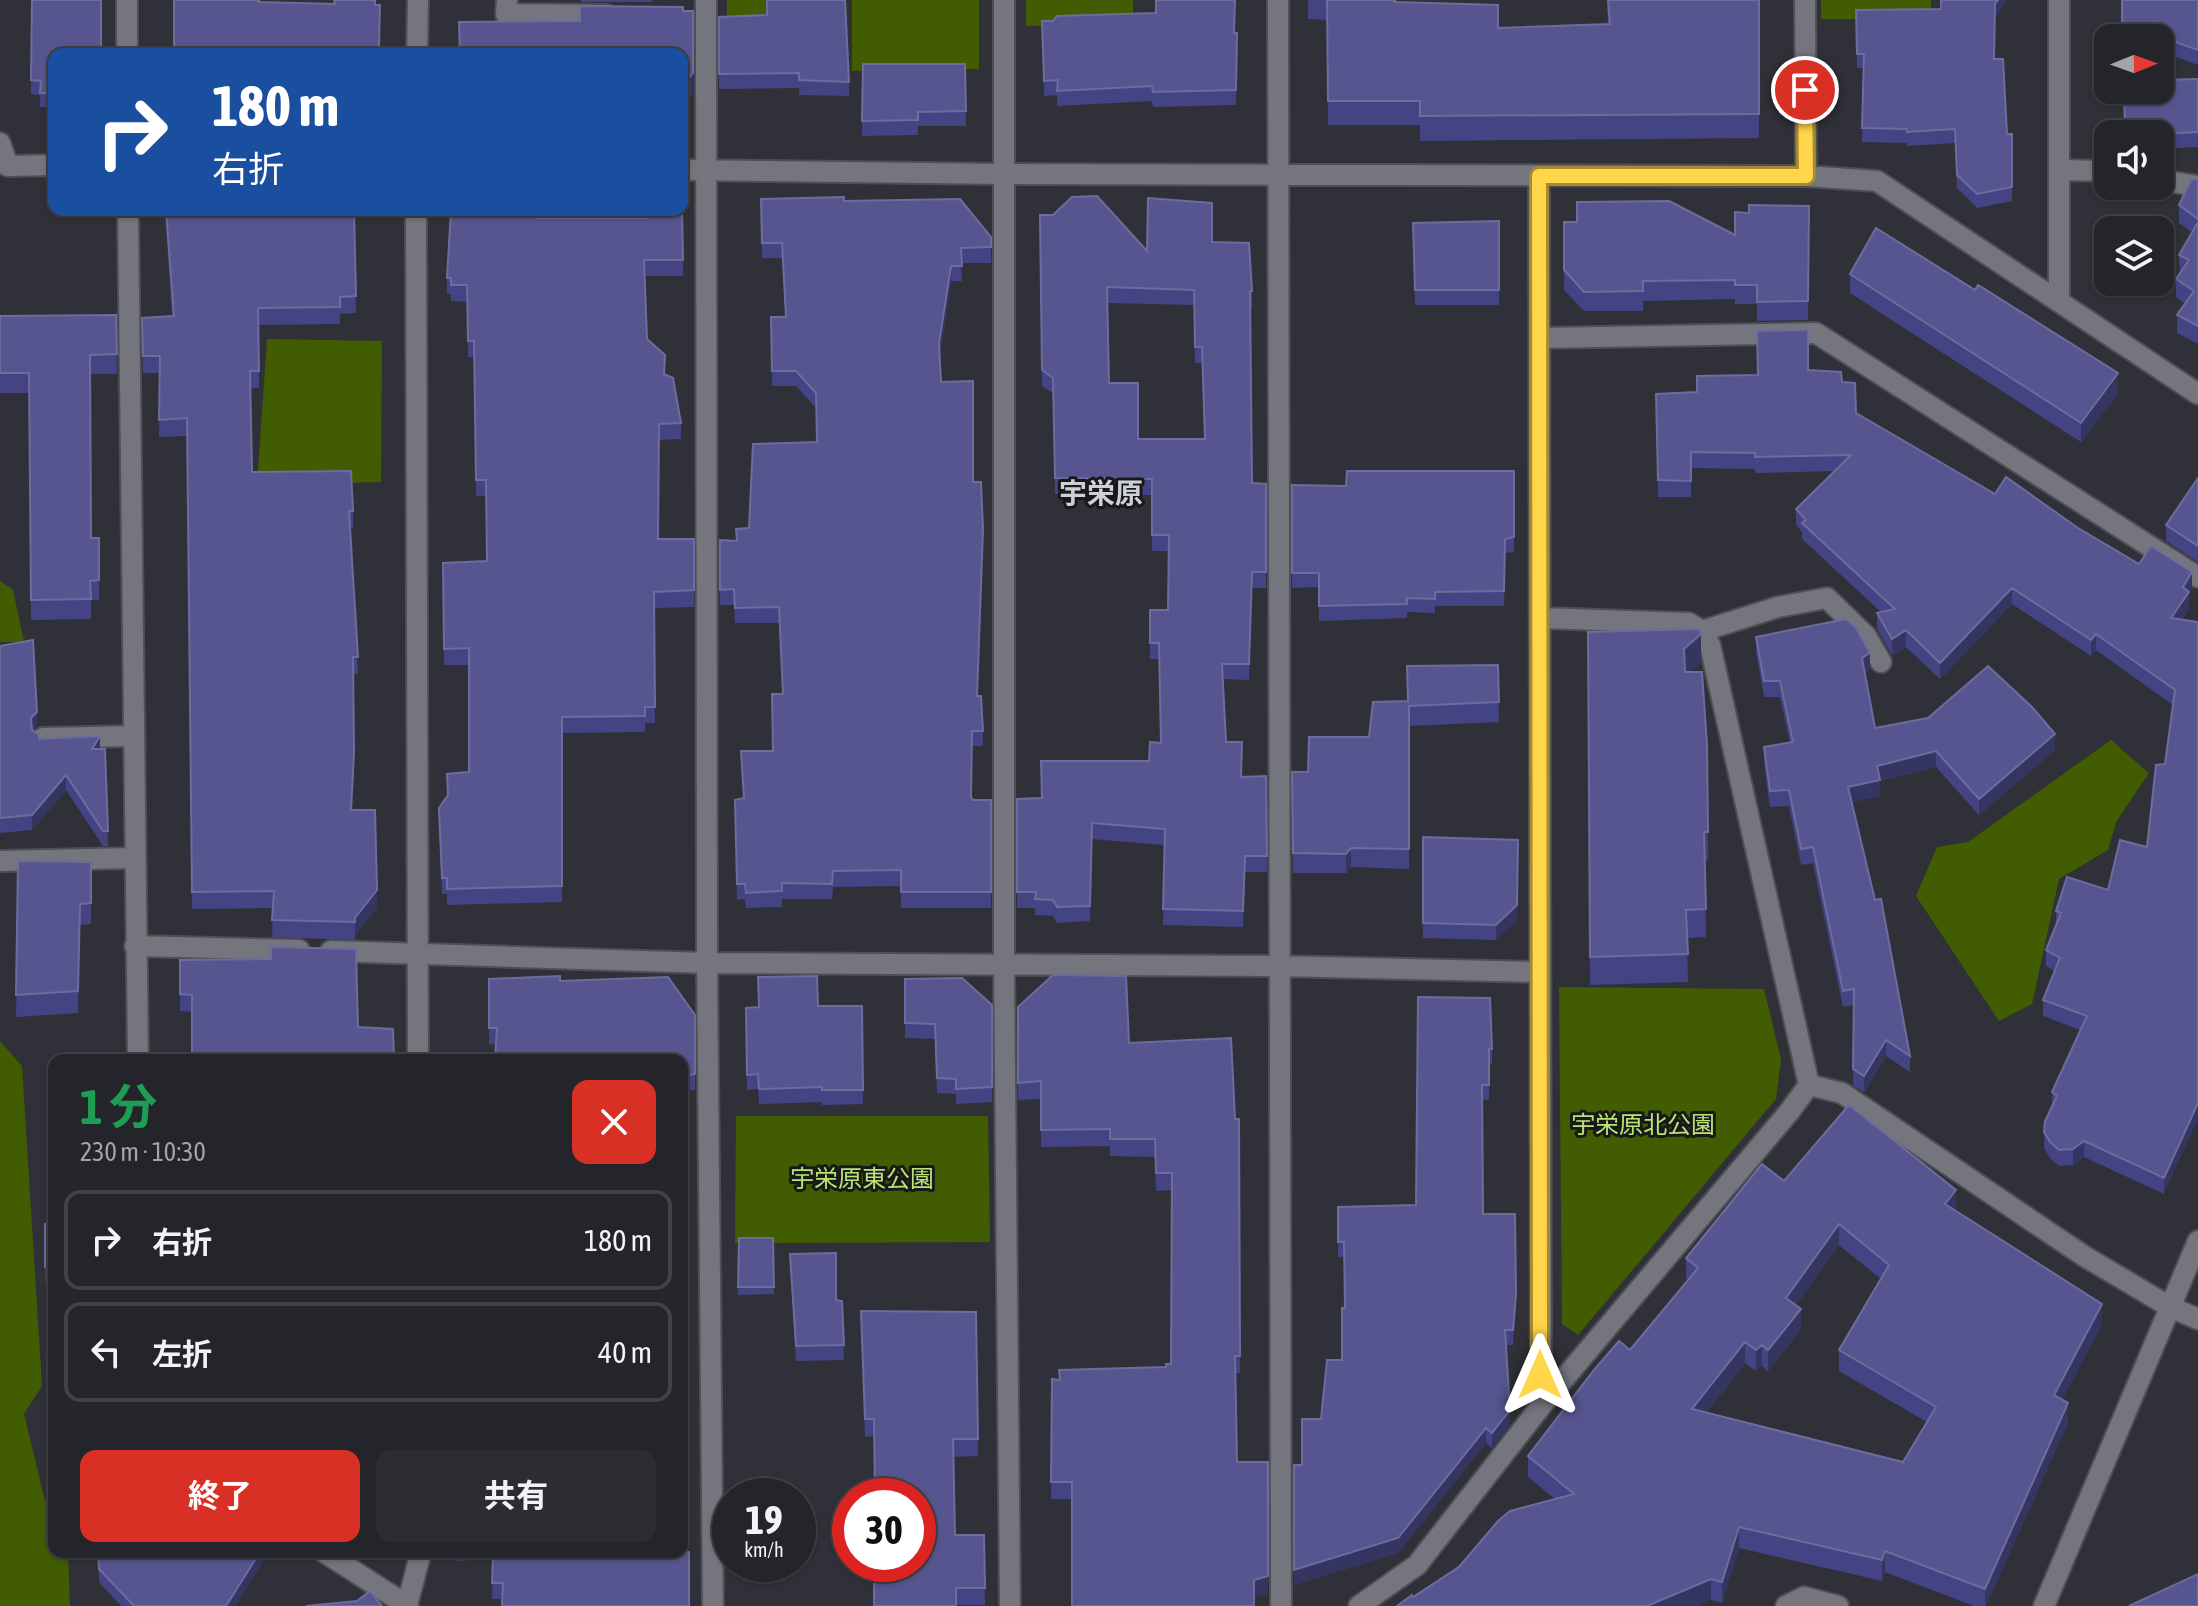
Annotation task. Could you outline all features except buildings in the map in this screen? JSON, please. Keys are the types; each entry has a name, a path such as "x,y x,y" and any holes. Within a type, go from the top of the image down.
{"street":[{"path":"127,0 127,48"},
{"path":"417,48 418,0"},
{"path":"507,0 506,14 629,15"},
{"path":"1004,0 1004,965 1010,1606"},
{"path":"1278,0 1281,1606"},
{"path":"1805,0 1806,176"},
{"path":"2059,0 2059,299"},
{"path":"700,10 706,171 707,963 713,1606"},
{"path":"0,143 8,166 48,165"},
{"path":"688,170 1279,176 1806,176 1877,181 2198,394"},
{"path":"2059,170 2094,171"},
{"path":"1539,176 1541,1406"},
{"path":"2174,182 2198,186"},
{"path":"128,216 138,1054"},
{"path":"416,216 418,1054"},
{"path":"1541,338 1816,333 2198,577"},
{"path":"1702,631 1778,607 1827,598 1866,636 1881,662"},
{"path":"1541,618 1689,623 1702,631 1710,645 1809,1085"},
{"path":"43,738 133,736"},
{"path":"0,861 134,858"},
{"path":"135,946 707,963 1278,966 1539,972"},
{"path":"1809,1085 1842,1093 2084,1256 2170,1307 2198,1319"},
{"path":"1359,1606 1417,1565 1541,1406 1809,1085"},
{"path":"2044,1606 2198,1241"},
{"path":"334,1558 408,1605 420,1558"},
{"path":"1786,1606 1804,1597 1838,1606"}],"green space":[{"path":"727,0 846,0 847,22 727,25"},
{"path":"852,0 979,0 979,69 852,71"},
{"path":"1026,0 1133,0 1133,23 1026,26"},
{"path":"1821,0 1931,0 1931,19 1821,19"},
{"path":"267,339 382,341 381,482 257,485"},
{"path":"0,581 13,590 24,642 0,642"},
{"path":"2111,740 2149,773 2116,822 2108,850 2059,879 2032,1004 1999,1021 1916,896 1937,847 1968,842"},
{"name":"宇栄原北公園","path":"1559,987 1764,989 1781,1059 1776,1099 1578,1335 1562,1324"},
{"path":"0,1041 22,1066 42,1386 24,1414 45,1501 48,1500 48,1558 68,1558 70,1606 0,1606"},
{"name":"宇栄原東公園","path":"736,1116 988,1116 990,1242 735,1243"}],"district":[{"name":"宇栄原","path":"1101,493"}],"route":[{"path":"1540,1375 1539,176 1806,176 1805,90"}]}
